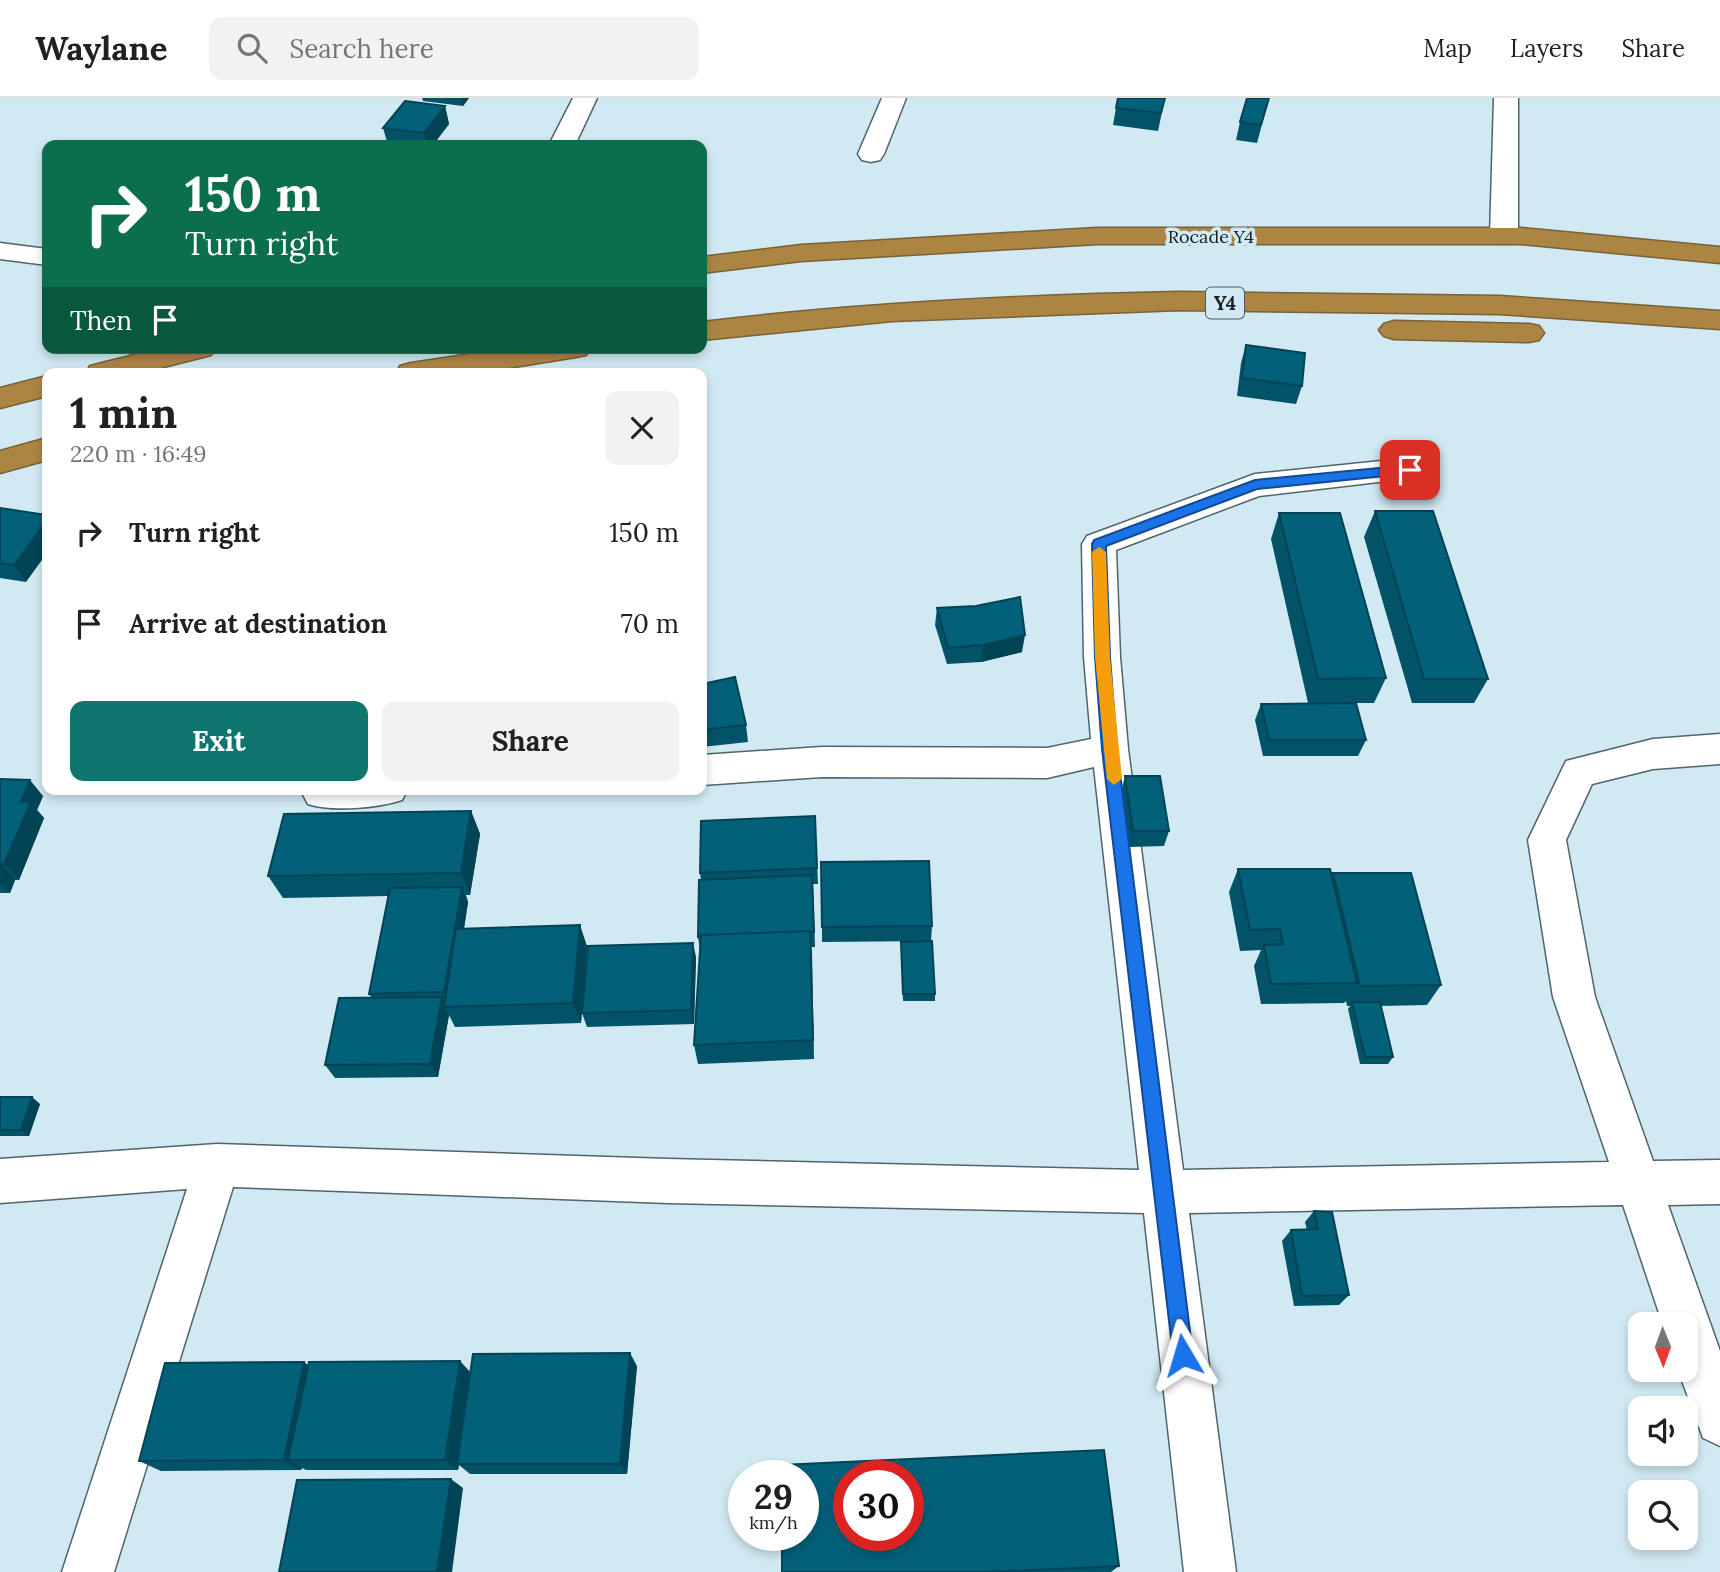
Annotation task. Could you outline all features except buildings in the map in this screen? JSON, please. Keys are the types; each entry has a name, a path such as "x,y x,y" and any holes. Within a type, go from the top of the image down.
{"highway":[{"path":"1513,236 1720,233"},
{"name":"Rocade Y4","path":"707,264 801,253 1097,236 1513,236 1720,255"},
{"name":"Y4","path":"716,330 924,311 1110,302 1469,304 1720,320"},
{"path":"716,330 1169,324 1534,333 1720,346"},
{"path":"121,368 177,354"},
{"path":"444,368 536,354"},
{"path":"0,398 42,387"},
{"path":"0,463 42,450"}],"street":[{"path":"564,140 585,98"},
{"path":"870,154 894,98"},
{"path":"1506,98 1513,236"},
{"path":"0,251 42,256"},
{"path":"1210,1572 1110,749 1102,657 1099,544 1255,485 1410,470"},
{"path":"707,770 822,762 1047,763 1110,749"},
{"path":"1720,749 1653,754 1579,772 1547,839 1574,997 1720,1421"},
{"path":"0,1181 217,1165 668,1181 1163,1192 1720,1182"},
{"path":"88,1572 217,1165"}],"slow traffic":[{"path":"1099,552 1102,657 1114,779"}],"route":[{"path":"1183,1355 1110,749 1102,657 1099,544 1255,485 1410,470"}]}
